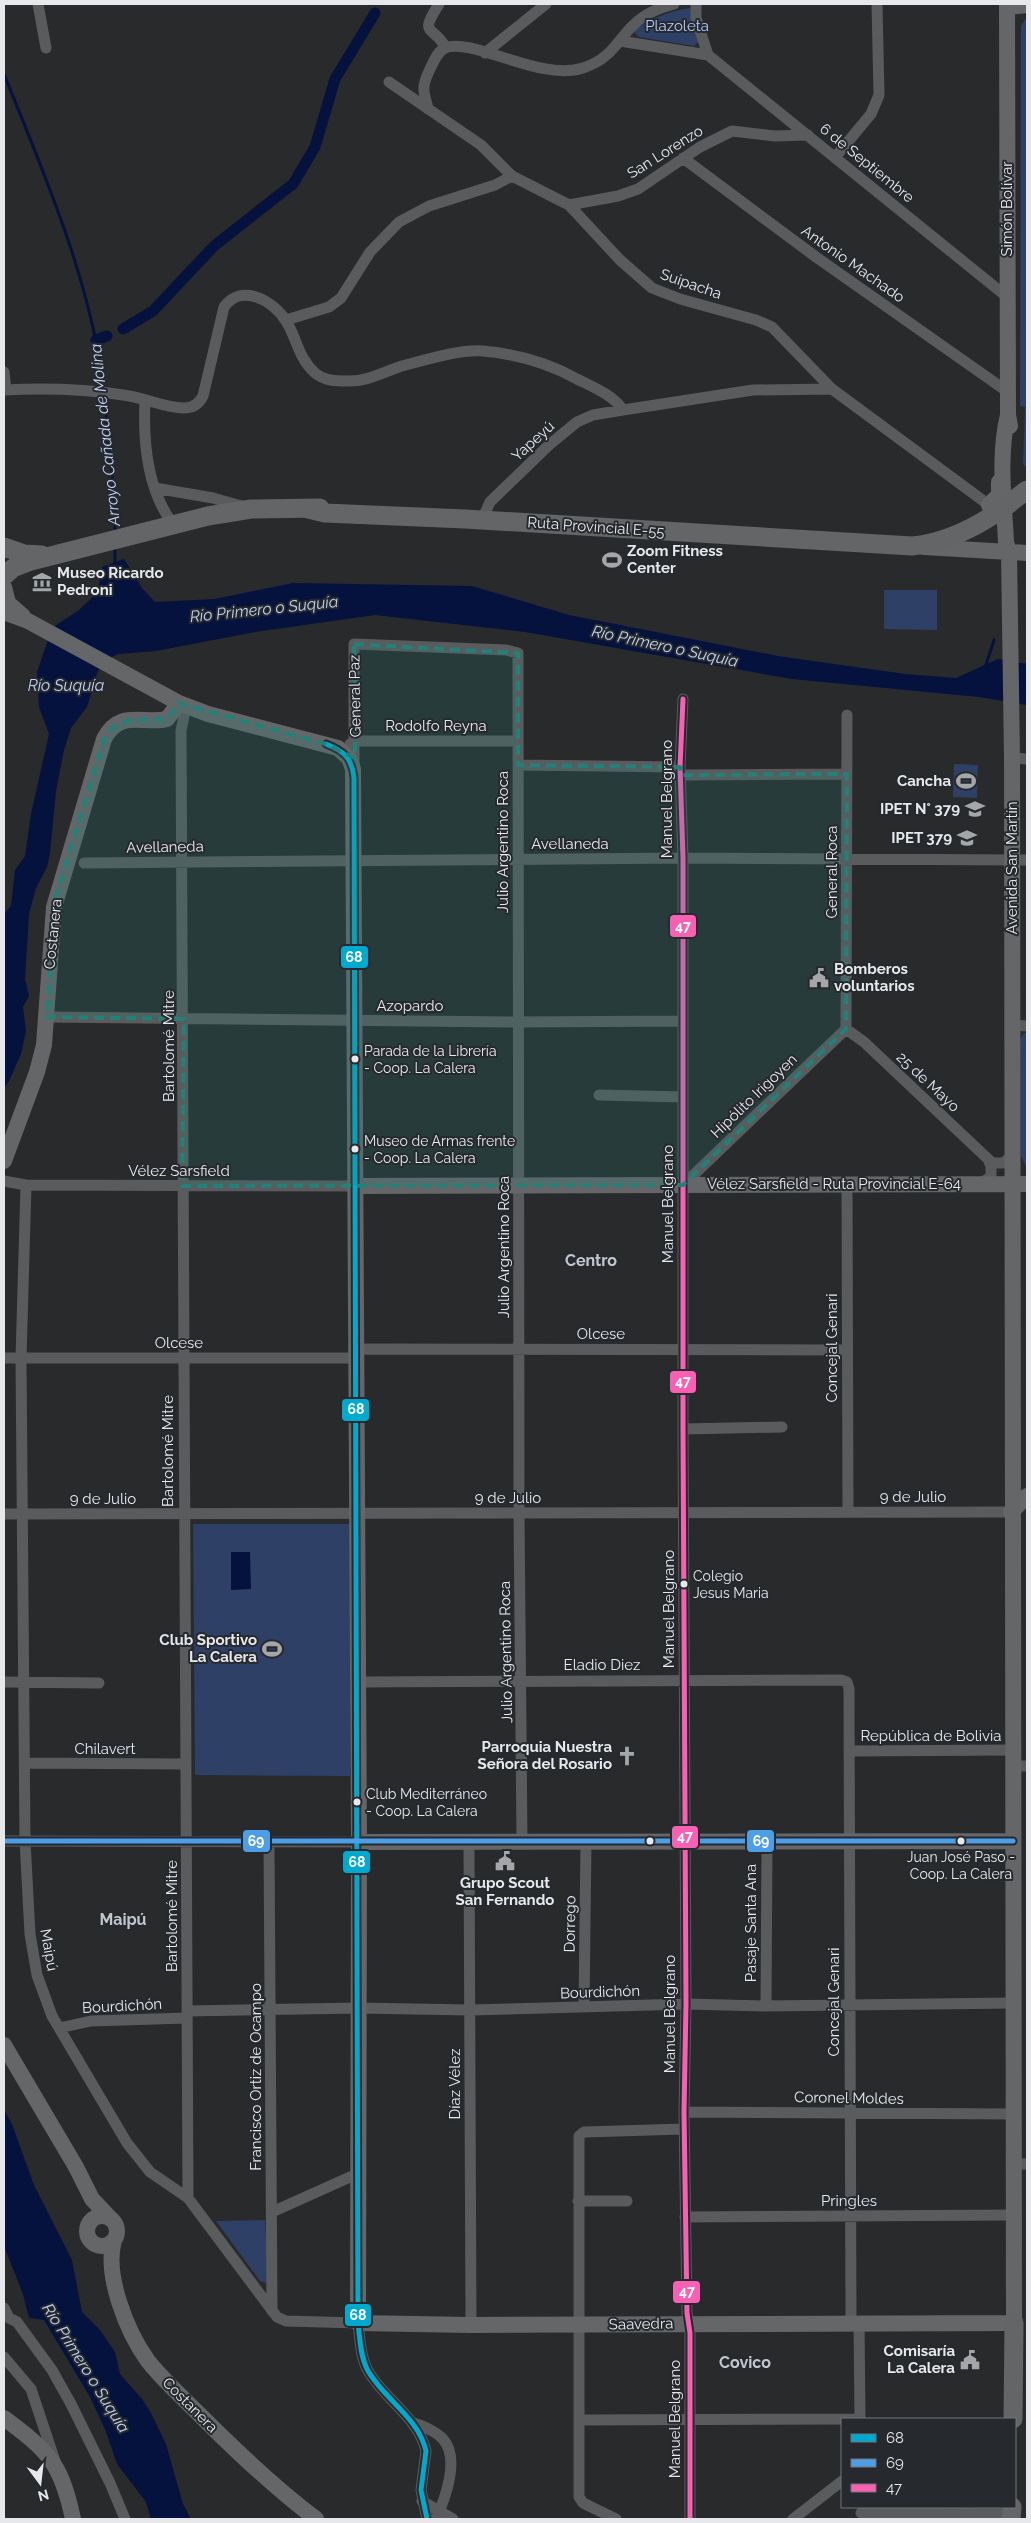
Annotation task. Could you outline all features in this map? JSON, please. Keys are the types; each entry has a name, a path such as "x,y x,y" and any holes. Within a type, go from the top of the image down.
{"main road":[{"name":"Ruta Provincial E-55","path":"876,544 932,532 952,525 1011,495"},
{"name":"Ruta Provincial E-55","path":"4,573 24,563 173,524 251,509 353,509 441,515 474,520 912,546 931,543 955,535 1011,495"},
{"name":"Ruta Provincial E-55","path":"4,547 24,554 50,556"},
{"path":"1013,2418 1014,2323"}],"street":[{"path":"38,4 46,48"},
{"path":"439,4 428,23 428,29 446,48"},
{"path":"485,53 546,4"},
{"path":"428,109 424,87 425,81 439,52 446,48 462,48 485,53 527,66 568,70 582,68 595,63 615,49 641,18 657,9 674,4"},
{"path":"620,41 708,54 696,18 696,4"},
{"path":"836,156 870,114 879,95 877,4"},
{"path":"1007,5 1027,5"},
{"name":"Simón Bolívar","path":"1007,5 1006,296 1011,495 999,494 998,466 1004,451 1004,430 1008,415"},
{"name":"6 de Septiembre","path":"708,54 836,156 1006,296"},
{"name":"Suipacha","path":"389,82 481,145 512,176 569,205 625,265 652,288 680,299 765,323 790,345 832,389 1011,495"},
{"name":"San Lorenzo","path":"569,205 628,193 648,183 711,140 732,131 775,136 808,135"},
{"name":"Antonio Machado","path":"683,158 816,257 1008,392"},
{"path":"286,320 329,307 341,298 370,252 399,222 429,206 495,185 512,176"},
{"path":"4,372 5,390 81,390 115,394 185,408 200,401 223,312 232,298 242,294 254,296 271,306 286,320 304,360 316,373 331,381 365,380 401,367 439,357 484,351 546,363 602,392 619,403 623,410"},
{"name":"Yapeyú","path":"474,520 549,445 577,422 593,415 753,390 832,389"},
{"path":"145,400 144,432 155,488 158,501 173,524"},
{"path":"155,488 213,498 251,509"},
{"name":"Avenida San Martín","path":"1011,495 1006,542 1009,552 1011,716 1020,759 1020,1026 1014,1151 1020,1184 1012,1473 1018,1761 1013,1840 1013,2114 1020,2164 1013,2215 1014,2323"},
{"path":"912,546 1027,553"},
{"path":"4,573 8,603 28,621"},
{"path":"4,612 28,621 183,704 223,718 326,744 347,755 352,763 354,778 356,1682 359,1842 358,2323 361,2350 367,2369 390,2400 414,2423 435,2432 444,2439 449,2452 450,2481 438,2515"},
{"name":"General Paz","path":"354,778 354,644 518,653"},
{"name":"Julio Argentino Roca","path":"518,653 519,1513 522,1841"},
{"name":"Manuel Belgrano","path":"683,699 681,771 683,858 684,1840 686,2004 684,2129 687,2313 689,2323 690,2519"},
{"name":"Bartolomé Mitre","path":"183,704 181,731 184,1019 182,1186 183,1515 188,2198"},
{"name":"Costanera","path":"4,1161 37,1072 44,1045 55,901 104,739 112,728 130,720 167,719 183,704"},
{"name":"General Roca","path":"846,1029 847,714"},
{"name":"Rodolfo Reyna","path":"326,744 342,747 355,741 518,741"},
{"path":"518,765 681,771 847,774"},
{"name":"Avellaneda","path":"84,863 683,858 1020,860"},
{"name":"Azopardo","path":"47,1017 518,1022 683,1020"},
{"name":"25 de Mayo","path":"846,1029 864,1042 988,1159"},
{"name":"Hipólito Irigoyen","path":"683,1185 846,1029"},
{"path":"599,1095 683,1097"},
{"path":"988,1159 992,1163 1003,1163 1011,1158 1014,1151"},
{"path":"981,1183 991,1177 991,1166 988,1159"},
{"name":"Vélez Sarsfield","path":"4,1181 26,1185 354,1186"},
{"name":"Concejal Genari","path":"847,1184 848,1512"},
{"name":"Vélez Sarsfield - Ruta Provincial E-64","path":"354,1186 1020,1184"},
{"name":"Maipú","path":"26,1185 21,1358 22,1514 25,1841 33,1958 44,1996 59,2028 116,2127 143,2164 188,2198 272,2311"},
{"name":"Olcese","path":"4,1358 184,1358 519,1350 847,1350"},
{"path":"683,1429 782,1427"},
{"path":"1012,1473 1020,1484 1027,1487"},
{"path":"1012,1512 1027,1496"},
{"name":"9 de Julio","path":"4,1514 1012,1512"},
{"name":"Eladio Diez","path":"356,1682 841,1680 847,1682"},
{"path":"4,1682 99,1683"},
{"name":"Concejal Genari","path":"847,1682 850,1840 850,2216 860,2418"},
{"name":"República de Bolivia","path":"849,1751 1018,1761"},
{"name":"Chilavert","path":"25,1763 185,1764"},
{"path":"4,1841 1013,1840"},
{"name":"Dorrego","path":"584,2007 586,1841"},
{"name":"Pasaje Santa Ana","path":"766,2006 767,1841"},
{"name":"Francisco Ortiz de Ocampo","path":"269,1842 272,2311"},
{"name":"Díaz Vélez","path":"469,1842 471,2325"},
{"name":"Bourdichón","path":"59,2028 91,2021 271,2010 359,2008 470,2010 686,2004 766,2006 1013,2004"},
{"path":"4,2045 76,2167 92,2199 111,2219"},
{"name":"Coronel Moldes","path":"684,2112 1013,2114"},
{"path":"616,2519 580,2501 578,2201 580,2133 684,2129"},
{"path":"272,2212 359,2173"},
{"name":"Costanera","path":"92,2199 90,2223 87,2233 110,2260"},
{"path":"578,2201 627,2201"},
{"name":"Pringles","path":"685,2216 1013,2215"},
{"path":"90,2223 98,2217 111,2219"},
{"name":"Costanera","path":"111,2219 117,2231 110,2260 123,2315 149,2361 230,2444 316,2519"},
{"path":"96,2245 107,2246 114,2240"},
{"name":"Saavedra","path":"272,2311 277,2317 286,2321 471,2325 855,2322 1014,2323"},
{"path":"5,2317 17,2322 52,2370 110,2483 125,2519"},
{"path":"4,2357 31,2389 74,2519"},
{"path":"4,2418 38,2444 57,2468"},
{"path":"579,2420 841,2419"},
{"path":"414,2423 426,2451 422,2501 426,2519"},
{"path":"793,2519 841,2482"},
{"path":"422,2501 438,2515 453,2519"},
{"path":"861,2513 961,2516 1012,2513"}],"highlighted area":[{"path":"354,644 518,653 518,765 680,767 682,775 847,774 846,1029 683,1185 182,1186 184,1019 47,1017 56,896 104,739 112,728 129,720 167,719 179,703 326,744 355,758"}],"green space":[{"name":"Plazoleta","path":"692,8 699,41 694,46 639,37 634,32 644,23 660,16"},
{"path":"1027,17 1026,467 1023,464 1025,407 1020,406 1021,26"},
{"path":"884,590 937,590 937,630 884,629"},
{"name":"Cancha","path":"954,764 978,765 977,798 953,797"},
{"path":"1024,1033 1027,1033 1027,1168 1021,1156 1020,1039"},
{"name":"Club Sportivo La Calera","path":"193,1524 350,1524 350,1776 195,1775"},
{"path":"265,2220 268,2277 266,2283 260,2281 216,2221"}],"water":[{"path":"124,559 142,588 155,602 215,599 293,583 472,586 569,615 778,656 905,674 956,678 998,659 1027,664 1027,705 979,697 792,679 525,632 375,615 255,632 156,651 118,654 107,659 98,671 87,707 71,728 64,750 56,791 50,853 47,867 36,888 29,914 25,979 29,996 23,1007 26,1031 21,1054 4,1088 4,914 11,906 15,870 25,856 31,814 49,734 39,707 37,672 52,628 79,610 98,592 102,567"},
{"path":"231,1552 250,1552 251,1589 231,1590"},
{"name":"Río Primero o Suquía","path":"4,2110 12,2124 34,2185 72,2260 82,2312 100,2330 115,2352 120,2374 142,2399 151,2413 166,2444 183,2504 191,2519 151,2519 146,2502 117,2464 105,2429 90,2397 44,2320 29,2318 23,2294 4,2246"}],"waterway":[{"path":"123,329 153,311 214,246 293,184 315,147 335,79 375,13"},
{"name":"Arroyo Cañada de Molina","path":"4,74 50,189 77,268 97,348 104,389"},
{"path":"96,340 107,336"},
{"name":"Arroyo Cañada de Molina","path":"104,395 115,506 115,533"},
{"name":"Arroyo Cañada de Molina","path":"115,547 115,566"},
{"path":"985,668 994,640"}],"transit line":[{"name":"47","path":"683,699 680,767 683,858 686,2004 684,2112 687,2313 690,2333 690,2519"},
{"name":"68","path":"326,744 338,749 346,756 351,765 354,778 358,2323 362,2352 367,2369 382,2390 416,2428 422,2439 426,2451 421,2490 427,2519"},
{"name":"69","path":"4,1841 1013,1841"}],"place":[{"name":"Zoom Fitness Center","path":"612,560"},
{"name":"Museo Ricardo Pedroni","path":"42,582"},
{"name":"Cancha","path":"966,781"},
{"name":"IPET N° 379","path":"975,809"},
{"name":"IPET 379","path":"967,838"},
{"name":"Bomberos voluntarios","path":"819,978"},
{"name":"Parada de la Librería - Coop. La Calera","path":"355,1059"},
{"name":"Museo de Armas frente - Coop. La Calera","path":"355,1149"},
{"name":"Colegio Jesus Maria","path":"684,1584"},
{"name":"Club Sportivo La Calera","path":"272,1649"},
{"name":"Parroquia Nuestra Señora del Rosario","path":"627,1756"},
{"name":"Club Mediterráneo - Coop. La Calera","path":"357,1802"},
{"name":"Juan José Paso - Coop. La Calera","path":"961,1841"},
{"name":"Grupo Scout San Fernando","path":"505,1861"},
{"name":"Comisaría La Calera","path":"970,2360"}],"district":[{"name":"Centro","path":"591,1260"},
{"name":"Maipú","path":"123,1919"},
{"name":"Covico","path":"745,2362"}],"water label":[{"name":"Río Suquía","path":"66,685"}]}
